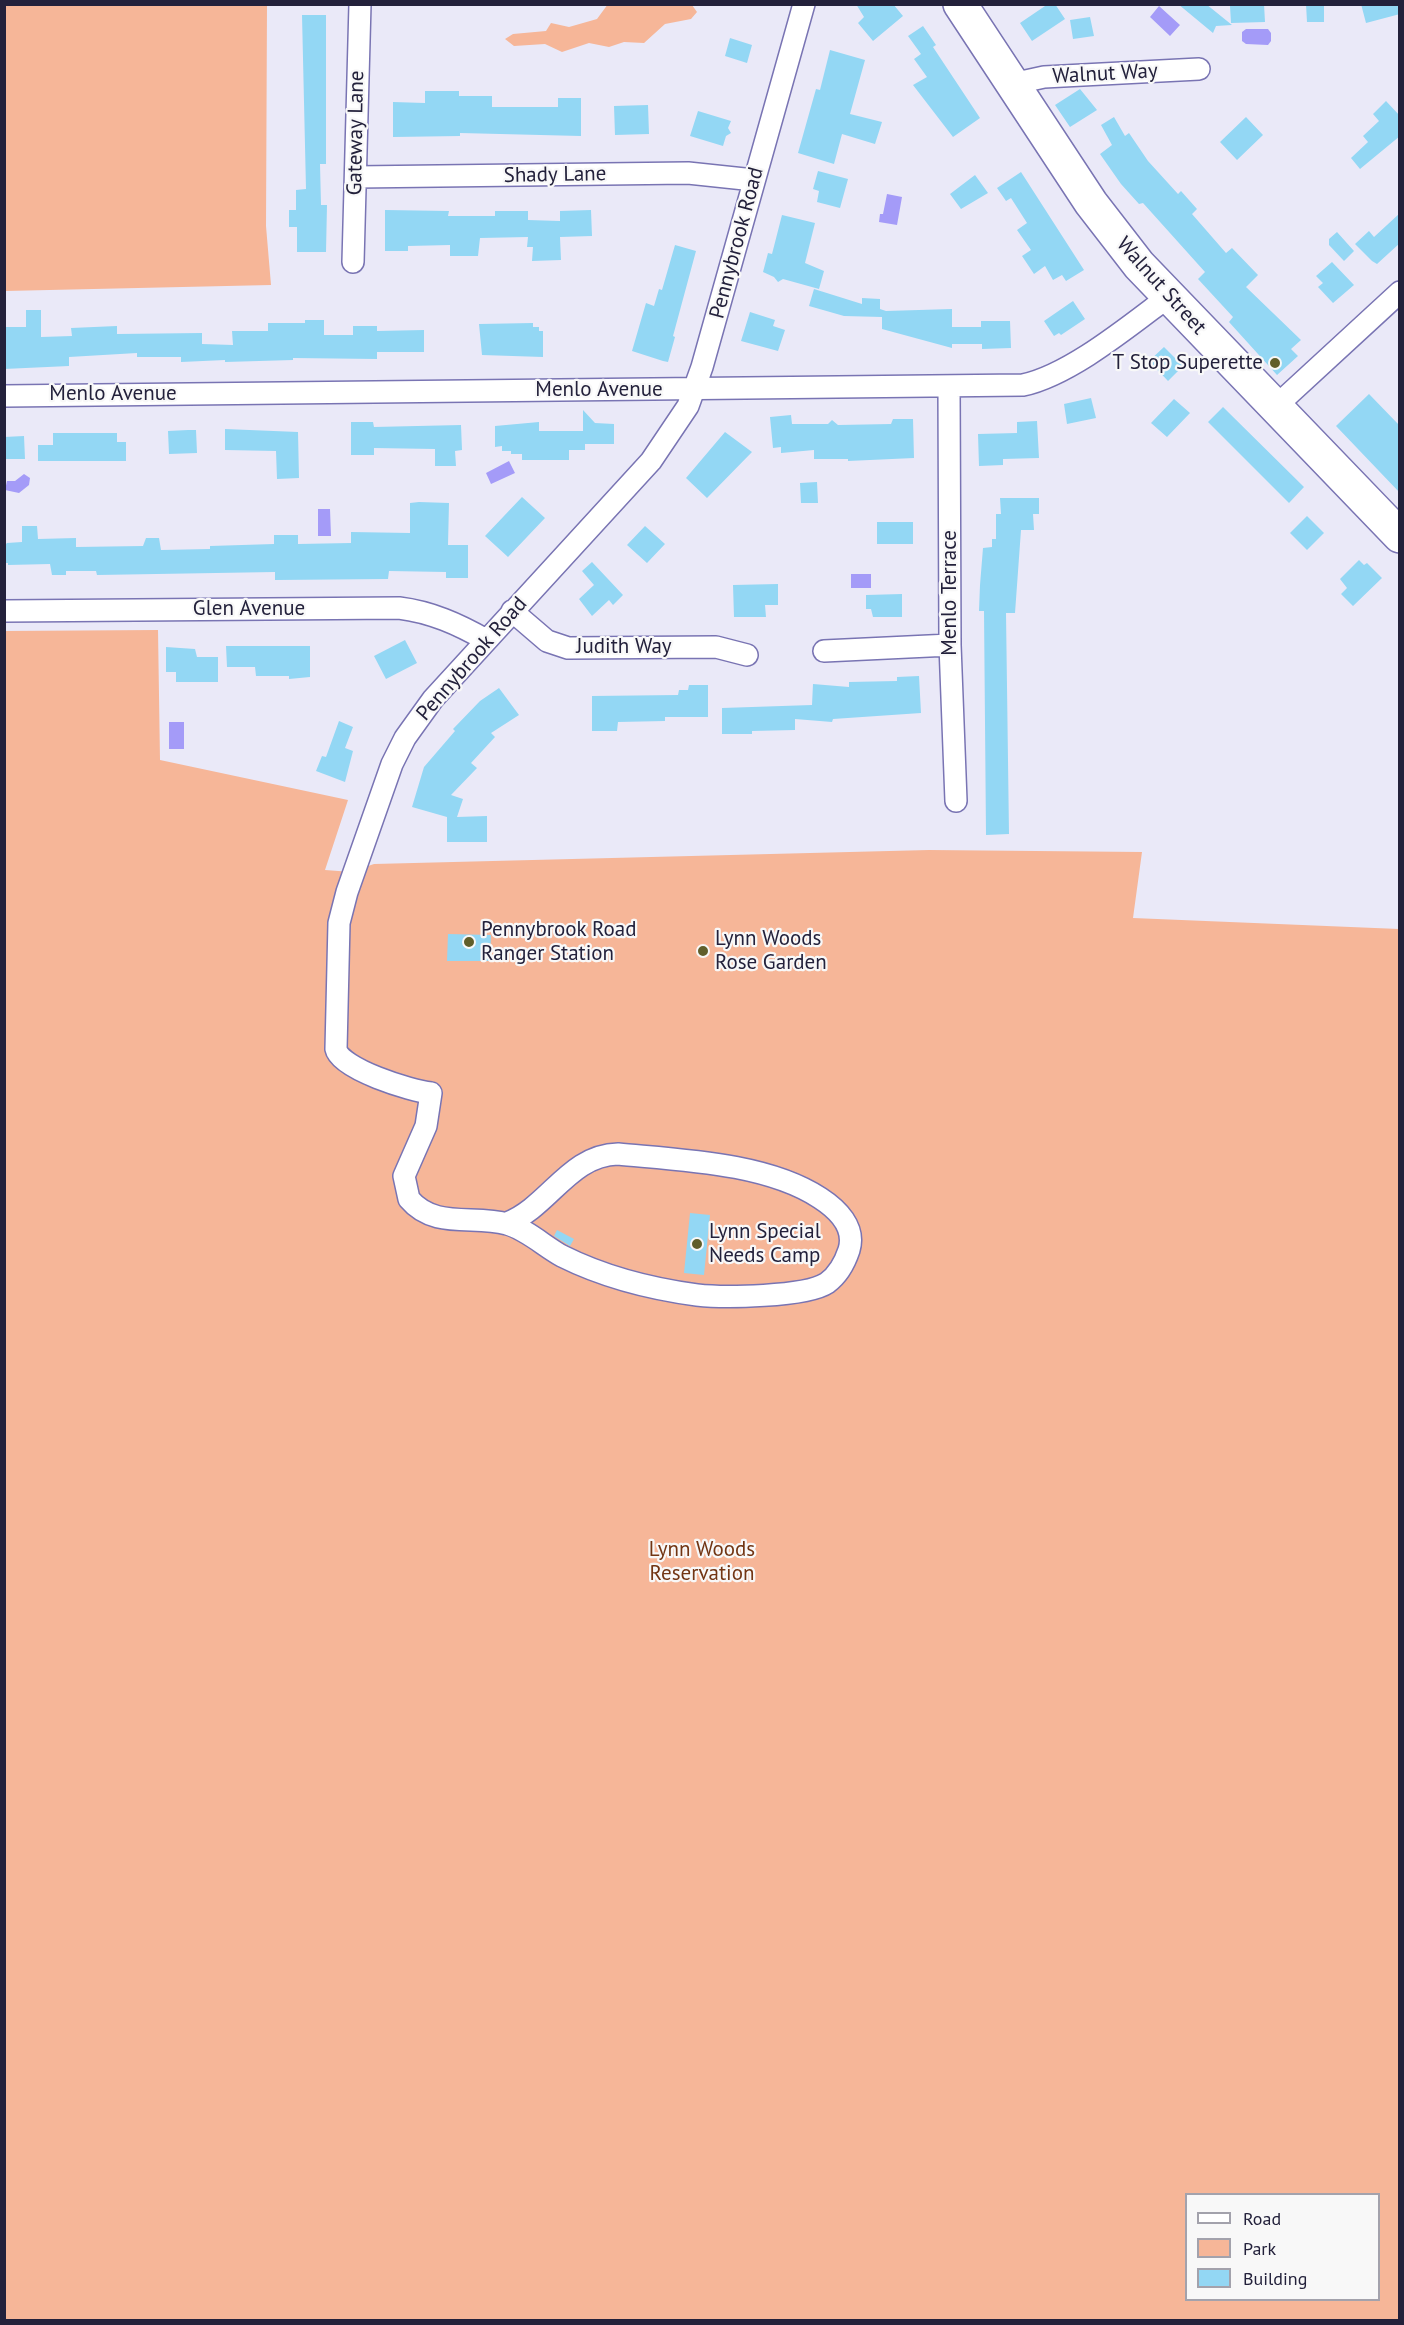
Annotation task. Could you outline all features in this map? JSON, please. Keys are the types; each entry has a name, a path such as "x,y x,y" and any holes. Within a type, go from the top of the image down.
{"main road":[{"name":"Walnut Street","path":"960,4 1091,203 1168,297 1400,536"}],"street":[{"name":"Gateway Lane","path":"353,262 360,4"},
{"name":"Pennybrook Road","path":"507,1224 532,1209 587,1161 618,1154 732,1167 781,1178 820,1198 839,1214 848,1228 851,1244 835,1276 812,1290 750,1295 698,1295 646,1285 574,1261 507,1224 455,1220 428,1214 412,1203 406,1195 404,1176 426,1126 431,1094 381,1079 345,1062 338,1057 336,1049 339,923 346,892 392,764 410,731 433,699 651,461 679,421 696,389 804,4"},
{"name":"Walnut Way","path":"1012,84 1044,77 1199,69"},
{"name":"Shady Lane","path":"356,177 688,173 754,180"},
{"path":"1274,408 1400,292"},
{"name":"Menlo Avenue","path":"4,396 1014,386 1043,379 1064,369 1168,297"},
{"name":"Menlo Terrace","path":"949,386 950,645 956,801"},
{"name":"Glen Avenue","path":"4,611 399,608 450,621 486,640"},
{"name":"Judith Way","path":"512,611 543,638 562,647 716,647 747,655"},
{"path":"825,651 950,645"}],"green space":[{"path":"608,4 692,5 697,12 691,19 665,24 644,43 624,42 609,47 589,43 562,52 545,44 514,46 505,39 513,34 546,31 551,23 569,27 597,19"},
{"path":"4,5 267,5 266,226 271,285 5,291"},
{"name":"Lynn Woods Reservation","path":"158,630 160,760 348,800 325,870 365,873 368,866 374,864 929,850 1142,852 1133,918 1399,929 1399,2320 5,2320 4,631"}],"shaded area":[{"path":"1159,6 1180,25 1170,36 1150,17"},
{"path":"1246,29 1268,29 1271,33 1271,41 1268,45 1246,44 1242,41 1242,32"},
{"path":"887,194 902,197 897,225 879,222"},
{"path":"509,461 515,473 491,484 486,473"},
{"path":"24,474 30,478 29,485 19,493 5,490 7,481 15,481"},
{"path":"318,509 330,509 331,536 318,536"},
{"path":"851,574 871,574 871,588 851,588"},
{"path":"169,722 184,722 184,749 169,749"}],"building":[{"path":"856,4 893,4 903,16 873,41 858,23 864,17"},
{"path":"1048,4 1055,4 1065,19 1032,41 1020,23"},
{"path":"1178,4 1206,4 1232,25 1216,26 1213,33"},
{"path":"1264,4 1265,22 1231,23 1230,6"},
{"path":"1306,4 1324,4 1324,22 1307,22"},
{"path":"1361,4 1400,4 1400,14 1366,23"},
{"path":"302,15 326,15 326,164 320,164 321,205 327,205 326,252 297,252 297,227 289,227 289,210 296,210 296,190 306,189"},
{"path":"1090,17 1094,36 1073,39 1070,20"},
{"path":"923,26 936,45 933,47 980,118 953,137 913,85 927,77 914,59 921,54 908,36"},
{"path":"730,38 752,45 747,63 725,56"},
{"path":"830,50 865,60 850,114 882,122 875,144 842,134 834,164 798,153 816,89 820,90"},
{"path":"1080,89 1097,110 1070,127 1055,105"},
{"path":"425,91 459,91 459,96 492,96 492,107 558,107 558,98 581,98 581,136 460,133 460,136 393,137 393,102 425,103"},
{"path":"1386,101 1400,116 1400,136 1360,169 1351,158 1368,142 1363,136 1379,121 1373,114"},
{"path":"648,105 649,134 615,135 614,106"},
{"path":"698,111 731,121 728,128 731,133 726,136 723,146 690,136"},
{"path":"1114,117 1125,136 1129,133 1148,161 1178,194 1181,191 1197,209 1192,214 1226,253 1232,248 1258,275 1246,287 1301,340 1291,349 1298,356 1277,375 1229,322 1233,317 1198,279 1205,272 1143,203 1139,204 1121,184 1100,154 1112,145 1101,125"},
{"path":"1246,117 1263,135 1237,160 1220,142"},
{"path":"818,171 848,179 840,208 817,202 819,191 813,189"},
{"path":"1021,172 1084,270 1066,281 1062,275 1053,280 1045,266 1034,274 1022,256 1031,250 1017,230 1027,223 1011,198 1006,201 997,188"},
{"path":"975,175 988,193 961,209 950,194"},
{"path":"385,210 449,211 448,216 495,216 495,211 528,211 528,220 560,221 560,211 591,210 592,236 560,237 561,260 532,261 533,247 527,247 528,237 480,238 478,256 450,256 450,245 408,246 408,251 385,251"},
{"path":"1400,213 1400,243 1377,264 1355,244 1369,231 1374,237"},
{"path":"782,215 815,223 805,263 824,271 819,289 783,279 778,282 774,277 763,272 768,253 772,254"},
{"path":"1337,232 1354,251 1344,261 1329,245 1329,239"},
{"path":"675,245 696,251 668,362 632,351 646,303 654,306 659,289 662,290"},
{"path":"1332,262 1354,285 1333,303 1318,287 1323,283 1316,276"},
{"path":"814,289 862,304 862,298 880,299 880,309 886,311 952,309 952,327 981,327 981,321 1010,321 1011,348 982,349 982,344 952,344 952,348 882,329 882,317 844,316 809,306"},
{"path":"1073,301 1085,319 1061,335 1059,333 1054,336 1044,321"},
{"path":"26,310 41,310 41,337 72,336 71,328 117,326 117,334 202,333 202,344 233,345 232,331 268,331 268,323 305,323 305,320 324,320 324,335 353,335 353,326 377,326 377,331 424,330 424,352 377,352 377,359 293,358 293,360 225,362 225,360 181,362 181,357 137,357 137,353 69,357 69,366 4,369 4,327 26,327"},
{"path":"750,312 775,320 773,326 785,330 778,351 741,341"},
{"path":"533,323 533,327 539,327 539,331 543,331 543,357 482,355 479,324"},
{"path":"1164,347 1183,366 1168,381 1149,361"},
{"path":"1369,394 1400,426 1400,493 1336,426"},
{"path":"1091,398 1096,418 1067,424 1064,404"},
{"path":"1174,399 1190,413 1167,437 1151,423"},
{"path":"1223,407 1304,487 1289,503 1208,422"},
{"path":"583,410 595,423 614,424 614,444 585,444 585,450 569,450 569,460 522,460 522,454 511,454 511,451 502,451 502,446 495,447 495,426 539,422 539,431 583,431"},
{"path":"791,415 792,424 828,424 832,420 838,425 891,424 893,419 913,419 914,458 848,461 848,459 814,459 814,450 781,453 781,447 773,448 770,417"},
{"path":"1037,421 1039,458 1003,459 1003,465 979,466 978,434 1017,433 1017,422"},
{"path":"351,422 373,422 374,427 461,425 462,450 455,451 456,466 435,466 435,449 374,448 374,455 351,455"},
{"path":"225,429 298,432 299,478 277,479 276,451 225,450"},
{"path":"196,430 197,453 169,454 168,431"},
{"path":"725,432 752,452 707,498 686,478"},
{"path":"53,433 117,433 117,442 126,442 126,461 38,461 38,445 53,445"},
{"path":"24,436 25,459 4,459 4,437"},
{"path":"817,482 818,503 801,503 800,483"},
{"path":"522,497 545,518 508,557 485,536"},
{"path":"1000,498 1039,498 1039,514 1033,514 1034,530 1021,530 1015,613 1006,613 1009,834 986,835 984,611 979,611 980,585 983,548 992,547 992,539 996,539 996,514 1001,514"},
{"path":"410,503 449,503 448,545 468,545 468,578 446,578 446,572 389,571 388,579 275,580 275,572 97,575 96,571 66,571 66,575 52,575 50,564 8,565 4,563 4,546 7,543 22,542 22,526 37,526 38,539 76,538 76,547 143,546 146,538 159,538 161,550 210,549 210,546 274,544 274,535 298,535 298,544 351,543 351,532 410,533"},
{"path":"1307,516 1324,533 1307,550 1290,533"},
{"path":"877,522 913,522 913,544 877,544"},
{"path":"645,526 665,544 647,563 627,545"},
{"path":"1359,560 1364,565 1367,563 1382,578 1353,606 1341,594 1347,588 1340,579"},
{"path":"592,562 623,595 613,605 609,600 592,616 579,599 594,585 582,571"},
{"path":"778,584 778,605 765,605 766,617 734,617 733,585"},
{"path":"902,594 902,617 873,617 871,609 866,609 866,595"},
{"path":"405,640 417,663 386,679 374,656"},
{"path":"226,646 310,646 310,677 289,679 289,676 256,676 255,667 227,667"},
{"path":"166,647 195,649 197,657 218,657 218,682 176,682 176,672 166,672"},
{"path":"919,676 921,713 833,719 832,722 795,719 795,730 722,734 722,708 812,705 813,684 849,687 849,682 897,681 897,677"},
{"path":"689,685 708,685 708,717 665,717 665,721 618,722 617,731 592,731 592,696 678,695 679,690 688,690"},
{"path":"499,688 519,715 491,733 495,737 471,763 477,768 451,795 463,799 457,817 487,816 487,842 447,842 447,817 412,807 424,767 455,731 453,729 480,701"},
{"path":"339,721 353,727 345,748 353,751 345,782 316,771 322,756 326,757"},
{"name":"Pennybrook Road Ranger Station","path":"448,934 491,935 490,961 447,961"},
{"name":"Lynn Special Needs Camp","path":"690,1213 710,1215 704,1275 684,1273"},
{"path":"557,1230 574,1239 570,1246 554,1236"}],"place":[{"name":"T Stop Superette","path":"1275,363"},
{"name":"Pennybrook Road Ranger Station","path":"469,942"},
{"name":"Lynn Woods Rose Garden","path":"703,951"},
{"name":"Lynn Special Needs Camp","path":"697,1244"}]}
